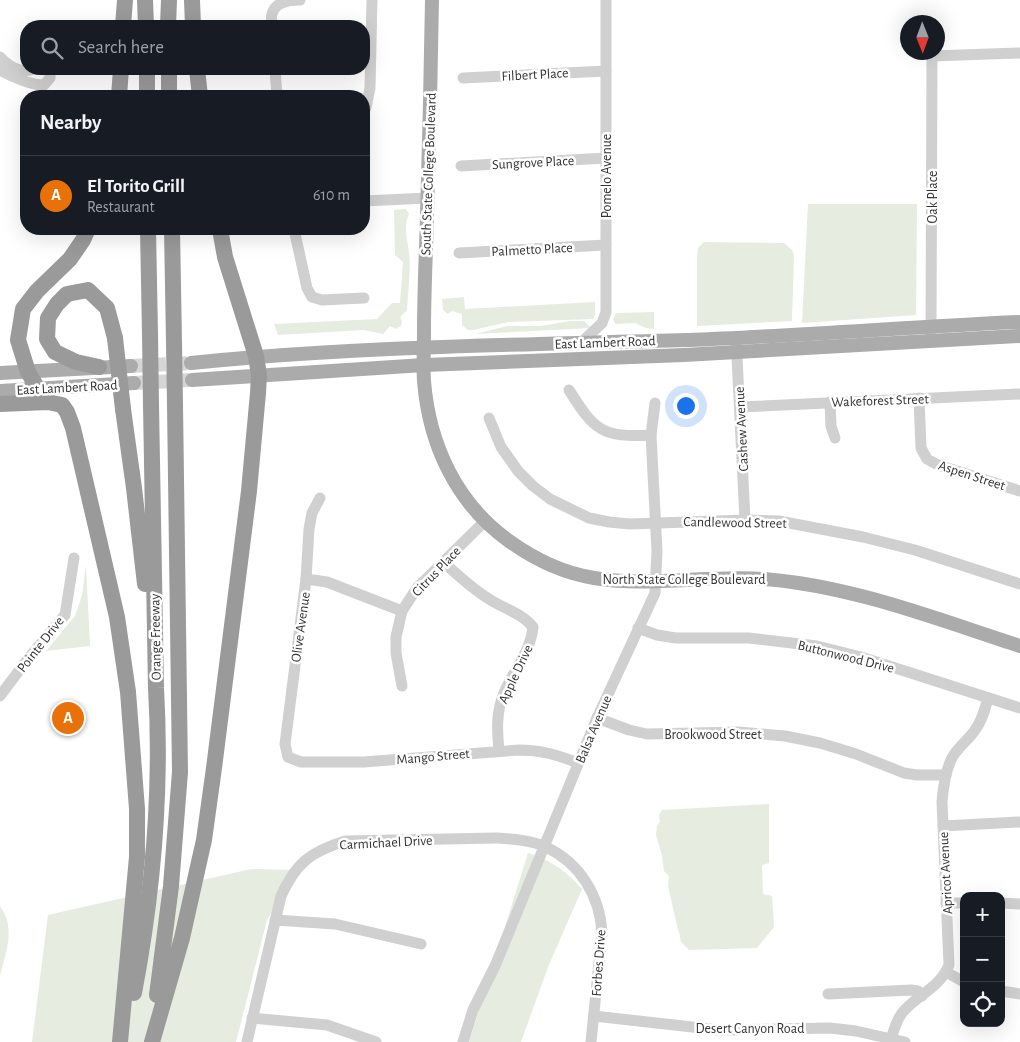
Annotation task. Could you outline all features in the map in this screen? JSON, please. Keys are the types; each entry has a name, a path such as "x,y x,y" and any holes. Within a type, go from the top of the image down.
{"highway":[{"path":"123,20 125,0"},
{"path":"145,0 146,20"},
{"path":"168,20 169,0"},
{"path":"192,0 193,20"},
{"path":"119,90 121,75"},
{"path":"147,75 147,90"},
{"path":"169,75 170,90"},
{"path":"198,75 199,90"},
{"path":"38,389 28,372 18,340 23,309 70,258 85,235"},
{"name":"Orange Freeway","path":"126,1042 145,936 156,825 159,734 156,688 148,235"},
{"name":"Orange Freeway","path":"152,1042 171,886 180,772 172,235"},
{"path":"152,1042 182,938 204,840 248,501 259,375 256,356 226,257 221,235"},
{"path":"98,367 76,362 55,352 47,339 48,318 67,294 88,290 107,308 115,338 156,688"},
{"path":"0,404 48,402 62,406 67,412 73,428 117,617 128,692 137,809 137,858 120,1042"}],"main road":[{"name":"South State College Boulevard","path":"424,348 424,274 432,0"},
{"name":"East Lambert Road","path":"191,363 256,356 736,337 1020,322"},
{"name":"East Lambert Road","path":"192,380 424,365 737,352 1020,336"},
{"name":"North State College Boulevard","path":"424,348 427,403 431,427 440,453 452,477 462,493 485,521 512,544 536,559 575,575 609,581 754,579 793,582 889,603 1020,646"},
{"name":"East Lambert Road","path":"0,373 131,366"},
{"name":"East Lambert Road","path":"0,391 134,383"}],"street":[{"path":"273,20 272,13 277,5 289,0 300,0"},
{"path":"370,90 372,0"},
{"name":"Pomelo Avenue","path":"582,342 602,323 606,312 606,0"},
{"path":"945,54 1020,52"},
{"path":"0,58 20,70"},
{"name":"Oak Place","path":"931,341 932,60"},
{"path":"0,70 13,77 44,85 48,82 50,75"},
{"name":"Filbert Place","path":"463,78 606,71"},
{"path":"34,75 34,83"},
{"path":"275,75 277,90"},
{"name":"Sungrove Place","path":"461,166 606,158"},
{"path":"370,202 427,198"},
{"path":"295,235 307,288 312,297 322,300 364,298"},
{"name":"Palmetto Place","path":"459,253 606,245"},
{"name":"Cashew Avenue","path":"736,337 745,520"},
{"path":"569,390 584,413 598,427 610,433 626,437 651,435"},
{"name":"Wakeforest Street","path":"740,407 1020,394"},
{"name":"Aspen Street","path":"919,398 921,448 927,459 938,465 1020,491"},
{"path":"830,402 831,426 835,438"},
{"name":"Balsa Avenue","path":"463,1042 473,1010 495,966 597,718 655,593 657,551 651,435 655,403"},
{"name":"Candlewood Street","path":"490,418 501,447 533,486 550,499 589,518 630,524 745,520 779,521 863,537 915,550 1020,584"},
{"name":"Olive Avenue","path":"288,757 284,744 306,580 309,529 312,513 320,498"},
{"name":"Citrus Place","path":"402,686 396,653 396,637 402,611 408,599 485,521"},
{"name":"Pointe Drive","path":"0,696 65,615 74,558"},
{"name":"Apple Drive","path":"443,562 474,589 490,600 526,618 533,627 532,639 504,693 499,709 497,728 499,750"},
{"path":"306,580 327,582 402,611"},
{"name":"Buttonwood Drive","path":"638,628 657,635 676,638 748,638 817,646 861,657 1020,708"},
{"name":"Apricot Avenue","path":"946,972 950,958 942,802 946,775 950,761 976,730 988,698"},
{"name":"Brookwood Street","path":"597,718 629,730 647,734 739,732 785,736 820,743 856,754 904,773 917,776 946,775"},
{"name":"Mango Street","path":"288,757 301,762 364,762 499,750 535,750 554,754 578,763"},
{"path":"943,826 1020,822"},
{"name":"Carmichael Drive","path":"247,1042 281,896 290,877 306,859 323,848 345,841 496,838 514,839 545,846"},
{"name":"Forbes Drive","path":"545,846 565,859 579,872 590,887 601,919 602,934 591,1042"},
{"path":"1005,902 1020,904"},
{"path":"946,903 960,903"},
{"path":"275,920 335,924 421,944"},
{"path":"891,1039 903,1011 942,980 946,972 960,980"},
{"path":"828,994 911,990 918,991 922,996"},
{"path":"1005,992 1020,994"},
{"name":"Desert Canyon Road","path":"594,1016 719,1030 830,1028 856,1031 905,1042"},
{"path":"252,1018 327,1025 376,1042"}],"shaded area":[{"path":"808,204 917,204 916,315 802,323"},
{"path":"406,209 409,214 406,228 410,273 407,310 400,317 402,321 401,326 396,329 390,326 383,334 364,330 278,335 274,324 377,319 392,303 400,303 403,262 395,255 394,210"},
{"path":"704,242 784,243 792,250 794,255 792,321 697,326 697,258 698,248"},
{"path":"464,297 465,309 595,302 595,314 593,319 508,322 468,330 462,325 462,314 452,311 448,314 443,310 442,299"},
{"path":"654,312 654,329 635,323 616,324 613,320 616,313"},
{"path":"570,321 584,321 591,328 475,334 507,326 541,326"},
{"path":"86,565 90,646 46,651 75,616 82,595"},
{"path":"769,804 769,863 762,865 763,894 772,896 774,927 757,948 689,950 681,942 668,886 669,876 664,871 656,835 657,826 660,822 659,815 662,810"},
{"path":"528,853 558,867 582,889 548,967 521,1042 469,1042"},
{"path":"251,869 299,870 267,920 236,1042 32,1042 48,915"},
{"path":"0,906 5,914 9,931 7,949 0,976"}],"tunnel":[{"path":"131,366 191,363"},
{"path":"134,383 192,380"}],"place":[{"name":"El Torito Grill","path":"68,718"}]}
